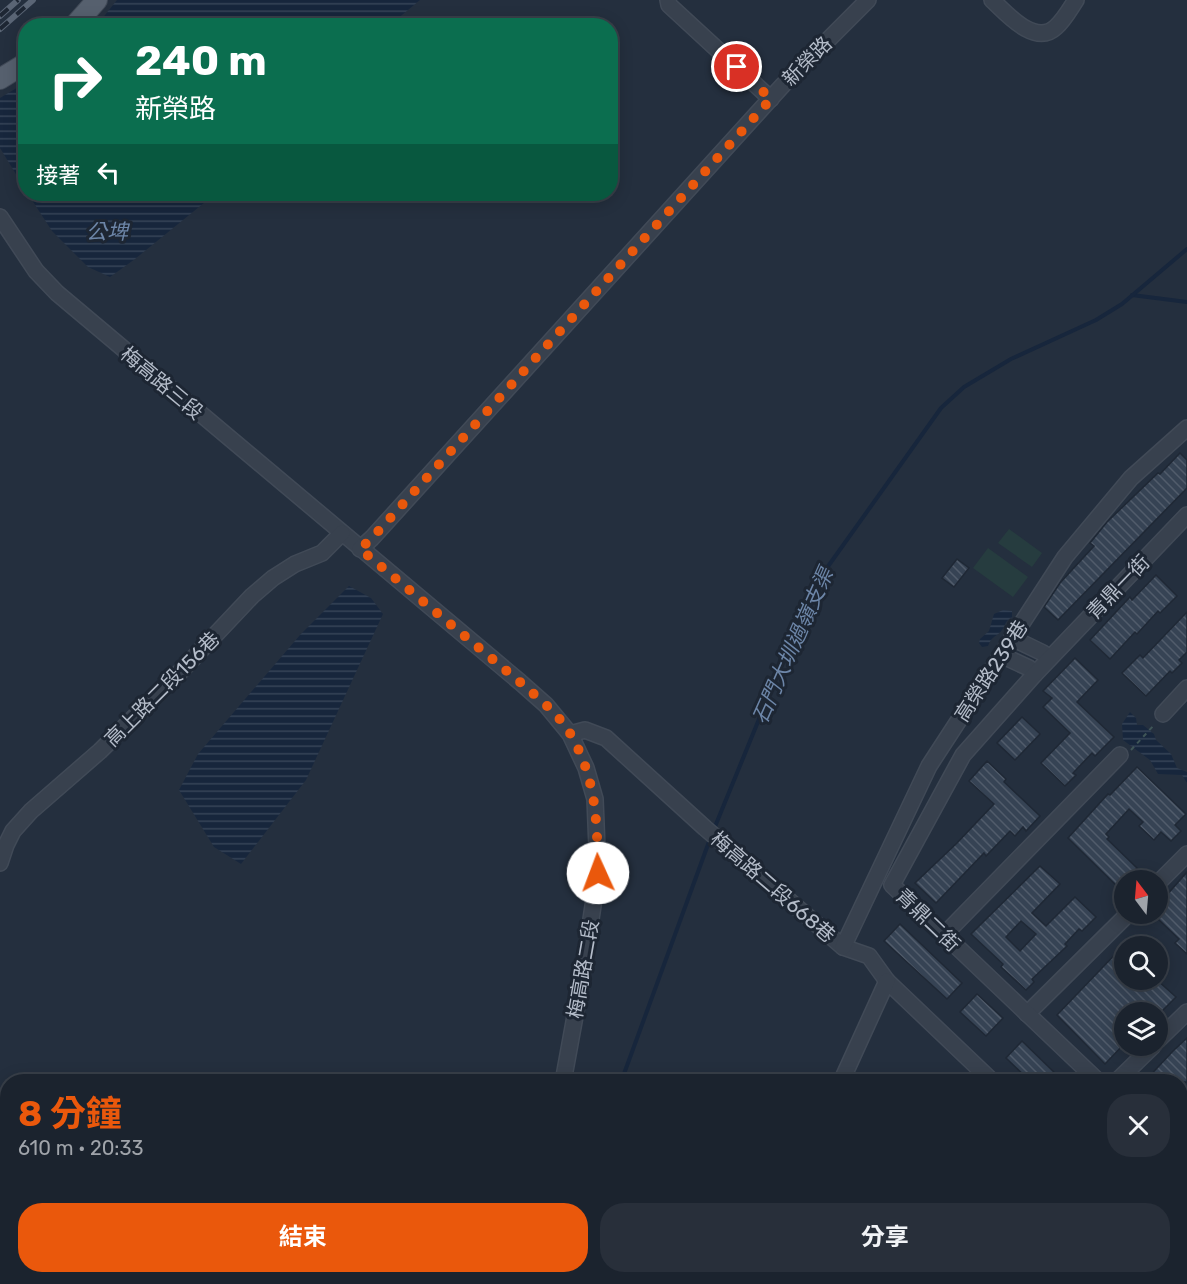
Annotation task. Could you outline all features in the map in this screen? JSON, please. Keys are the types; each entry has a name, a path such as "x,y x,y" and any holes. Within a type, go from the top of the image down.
{"main road":[{"path":"81,18 97,0"},
{"path":"0,79 18,68"}],"street":[{"path":"668,0 669,5 771,99"},
{"name":"新榮路","path":"360,549 380,530 771,99 868,0"},
{"path":"992,0 1025,30 1040,33 1055,29 1076,0"},
{"name":"梅高路三段","path":"0,217 36,271 57,294 342,533"},
{"name":"高榮路239巷","path":"843,947 929,766 1065,557 1131,478 1187,428"},
{"name":"青鼎一街","path":"1035,674 1187,515"},
{"name":"梅高路二段","path":"342,533 538,697 570,734 586,768 595,799 598,873 582,978 564,1074"},
{"name":"高上路二段156巷","path":"0,863 13,831 31,811 100,751 184,668 252,596 273,578 295,564 322,553 342,533"},
{"path":"1012,638 1050,659"},
{"path":"1001,655 1029,668 1035,674"},
{"name":"青鼎二街","path":"1035,674 963,755 892,885 1091,1074"},
{"path":"1158,720 1187,688"},
{"name":"梅高路二段668巷","path":"570,734 585,730 606,738 711,833 843,947 869,957 887,981 985,1074"},
{"path":"944,935 1125,752"},
{"path":"1168,873 1187,854"},
{"path":"1027,1014 1118,924"},
{"path":"845,1074 887,981"},
{"path":"1168,1030 1187,1012"},
{"path":"1124,1074 1143,1056"}],"path":[{"path":"1125,752 1158,720"}],"green space":[{"path":"1009,529 1042,553 1032,567 998,543"},
{"path":"988,548 1028,577 1013,597 973,568"}],"water":[{"path":"117,0 420,0 398,18 103,18"},
{"path":"18,87 18,178 0,148 0,98"},
{"name":"公埤","path":"33,201 206,201 110,277 88,267 52,231"},
{"path":"349,586 371,598 383,614 306,780 241,864 214,847 179,790 198,754 300,635"},
{"path":"1003,610 1012,611 1012,617 988,646 982,647 979,643 980,639 989,631 994,614"},
{"path":"1130,712 1136,718 1137,725 1143,725 1154,734 1156,740 1171,754 1177,768 1187,772 1187,783 1182,775 1158,774 1150,760 1123,740 1122,724"}],"building":[{"path":"1180,453 1187,460 1187,488 1058,620 1044,607 1060,583 1094,546 1090,543 1107,522"},
{"path":"957,559 969,568 954,587 942,578"},
{"path":"1156,575 1177,596 1160,613 1158,611 1137,634 1135,632 1110,659 1090,640 1130,597 1132,600"},
{"path":"1187,612 1187,652 1179,660 1182,663 1172,673 1170,671 1146,696 1122,673 1140,655 1143,658"},
{"path":"1075,658 1098,680 1077,702 1114,737 1095,756 1092,753 1073,773 1076,775 1065,786 1041,763 1070,733 1043,707 1052,698 1043,691"},
{"path":"1022,717 1040,734 1015,760 997,743"},
{"path":"987,761 1006,779 1004,782 1040,816 1026,831 1023,827 1015,836 1010,831 986,856 984,853 936,903 915,883 994,804 969,781"},
{"path":"1137,767 1186,814 1175,825 1181,831 1171,841 1161,832 1154,840 1139,826 1143,822 1129,809 1106,834 1109,837 1107,839 1137,868 1135,870 1114,870 1114,883 1068,838 1108,794 1110,795"},
{"path":"1040,866 1060,884 1032,913 1046,926 1075,897 1096,917 1082,931 1079,929 1065,944 1067,946 1032,979 1034,982 1026,990 1001,967 1003,964 971,934","holes":["1021,921 1036,934 1020,951 1006,937"]},
{"path":"1187,872 1187,954 1175,943 1179,939 1163,924 1168,924 1168,894"},
{"path":"900,924 962,983 947,999 884,941"},
{"path":"1114,955 1114,990 1168,990 1176,997 1168,1005 1168,1002 1114,1002 1114,1055 1105,1064 1057,1015"},
{"path":"977,994 1003,1018 986,1036 960,1012"},
{"path":"1187,1038 1187,1074 1151,1074"},
{"path":"1022,1041 1056,1074 1023,1074 1006,1058"}],"waterway":[{"name":"石門大圳過嶺支渠","path":"714,829 803,612 819,579 941,408 964,387 1011,359 1096,320 1122,304 1187,249"},
{"path":"1132,295 1187,302"},
{"name":"石門大圳過嶺支渠","path":"624,1074 710,839"}],"railway":[{"path":"0,16 18,0"},
{"path":"0,29 33,0"}],"route":[{"path":"598,873 595,799 586,768 570,734 546,705 520,682 360,549 771,99 737,67"}]}
